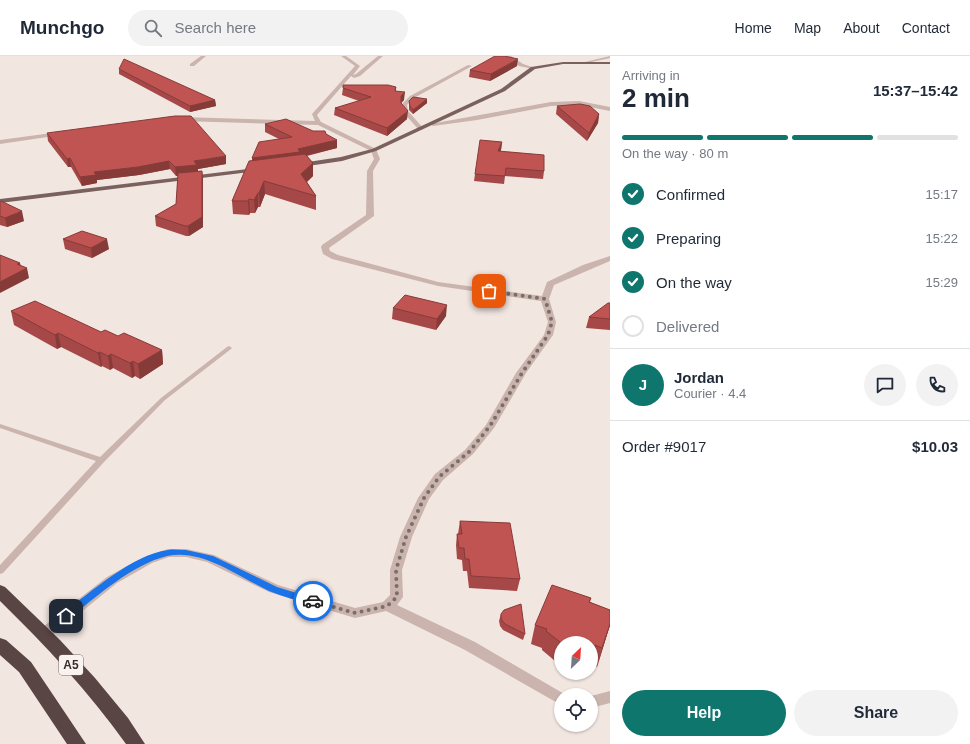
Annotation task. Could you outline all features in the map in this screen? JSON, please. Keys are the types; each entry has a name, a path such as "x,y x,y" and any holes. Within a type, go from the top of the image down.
{"highway":[{"name":"A5","path":"0,591 44,634 122,722 136,744"},
{"path":"0,645 25,667 78,744"}],"main road":[{"path":"296,165 342,159 374,150 503,90 533,68 563,63 610,63"},
{"path":"0,201 266,169"}],"street":[{"path":"192,65 204,56"},
{"path":"319,123 314,115 358,66 343,56"},
{"path":"348,77 358,75 381,56"},
{"path":"508,56 521,65 533,68"},
{"path":"587,62 610,57"},
{"path":"421,129 405,111 404,105 412,97 470,66"},
{"path":"432,124 477,118 552,104 579,103 610,109"},
{"path":"176,120 319,123 374,150 377,159 370,171 370,216 325,247 326,252 335,257 438,284 545,299"},
{"path":"0,142 68,133"},
{"path":"44,634 112,580 148,560 168,553 186,553 210,558 274,589 355,613 387,606 397,597 396,570 406,537 424,498 439,477 469,452 490,426 522,373 548,335 552,322 545,299 550,284 586,266 610,258"},
{"path":"387,606 470,646 554,695"},
{"path":"598,700 610,697"}],"lane":[{"path":"0,570 101,460 163,399 229,348"},
{"path":"0,426 101,460"}],"building":[{"path":"495,56 518,59 491,74 470,70"},
{"path":"124,59 215,100 190,106 119,69"},
{"path":"343,85 388,85 396,87 395,91 405,92 401,96 401,103 408,111 387,128 335,108 371,97 343,88"},
{"path":"413,97 427,99 413,110 409,101"},
{"path":"580,104 590,106 599,114 589,133 557,106"},
{"path":"175,116 191,116 226,156 194,161 197,165 175,167 169,161 138,167 94,172 96,175 80,177 70,158 67,159 47,133"},
{"path":"286,119 313,131 325,131 326,134 337,140 298,149 300,152 252,158 259,142 292,137 265,124"},
{"path":"480,140 502,142 498,151 544,155 544,171 506,168 505,176 475,174"},
{"path":"305,154 313,163 301,174 316,196 264,181 254,200 249,199 248,201 232,201 249,161"},
{"path":"202,171 202,217 188,226 185,226 155,216 176,204 178,173"},
{"path":"1,201 22,211 5,218 0,216"},
{"path":"82,231 107,239 91,248 63,239"},
{"path":"0,255 20,263 17,264 27,268 0,282"},
{"path":"405,295 447,305 437,319 393,308"},
{"path":"35,301 101,332 105,330 118,336 124,333 162,350 138,364 133,361 130,363 111,354 108,356 100,352 98,353 58,333 55,335 11,311"},
{"path":"610,303 610,319 589,317"},
{"path":"460,521 510,523 520,579 471,576 469,559 465,559 464,548 459,548 457,534 462,534"},
{"path":"552,585 591,598 589,602 610,610 610,624 602,648 598,646 598,636 554,636 554,637 546,631 547,629 535,625"},
{"path":"521,604 525,634 505,624 501,619 501,614 504,610"}],"way so far":[{"path":"313,601 355,613 387,606 397,597 396,570 406,537 424,498 439,477 469,452 490,426 522,373 548,335 552,322 545,299 489,291"}],"route":[{"path":"66,616 112,580 148,560 168,553 186,553 210,558 274,589 313,601"}]}
